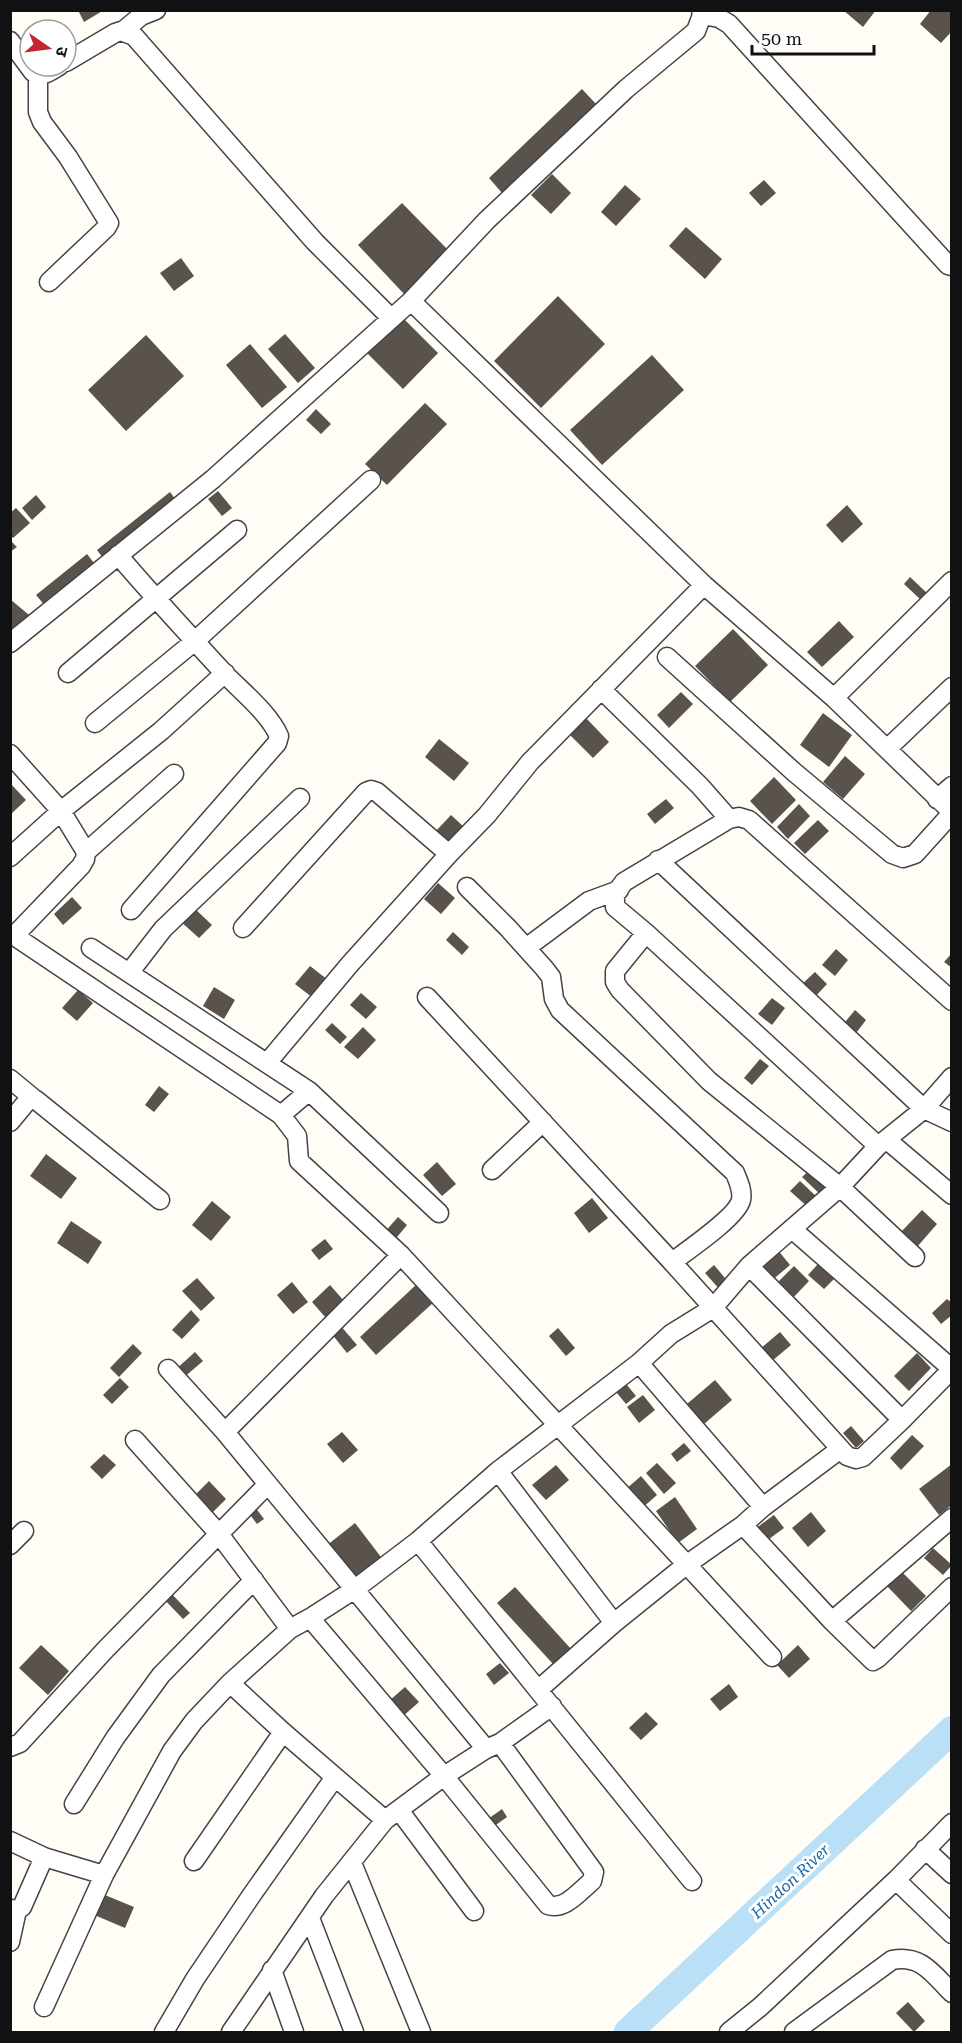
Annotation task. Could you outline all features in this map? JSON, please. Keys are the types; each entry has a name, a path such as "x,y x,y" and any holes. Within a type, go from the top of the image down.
{"street":[{"path":"78,55 123,31 141,16 156,10"},
{"path":"10,644 213,479 411,301 487,220 626,89 696,31 701,13 719,18 729,24 951,266"},
{"path":"123,31 134,36 315,242 391,318"},
{"path":"38,78 38,112 42,122 68,157 109,223 49,282"},
{"path":"411,301 704,585 834,698 951,813 915,854 903,858 892,854 794,772 667,657"},
{"path":"95,723 195,641 371,480"},
{"path":"68,673 237,530"},
{"path":"118,555 155,599 276,729 279,736 277,743 131,910"},
{"path":"834,698 951,580"},
{"path":"267,1063 350,964 487,815 530,762 704,585"},
{"path":"10,857 61,811 161,731 225,673"},
{"path":"887,748 951,687"},
{"path":"601,690 700,786 729,819"},
{"path":"10,754 61,811 86,852 81,866 12,934 281,1115 297,1136 299,1161 401,1255 772,1657"},
{"path":"86,852 174,774"},
{"path":"937,799 951,786"},
{"path":"243,928 366,792 371,790 377,792 449,854"},
{"path":"129,973 163,929 300,798"},
{"path":"951,1001 749,820 739,817 729,819 624,882 615,894 615,907 883,1143 951,1196"},
{"path":"658,860 924,1109 951,1122"},
{"path":"467,887 508,928 551,977 554,999 560,1010 735,1173 741,1187 741,1201 732,1215 672,1262"},
{"path":"526,948 589,901 619,890"},
{"path":"646,933 615,971 615,982 620,990 709,1081 840,1187 915,1257"},
{"path":"91,948 309,1091 439,1213"},
{"path":"427,997 672,1262 839,1450 856,1459 863,1456 902,1420 951,1369 792,1229"},
{"path":"44,2007 104,1875 172,1751 195,1721 230,1683 290,1629 355,1589 418,1541 498,1471 639,1363 671,1334 713,1308 749,1266 840,1187 883,1143 924,1109 951,1077"},
{"path":"10,1079 160,1200"},
{"path":"281,1115 309,1091"},
{"path":"10,1122 33,1098"},
{"path":"492,1170 543,1122"},
{"path":"225,1432 401,1255"},
{"path":"749,1266 902,1420"},
{"path":"639,1363 763,1507"},
{"path":"168,1369 225,1432 355,1589 493,1746 594,1872 592,1881 561,1906 554,1908 548,1905 444,1776 310,1618"},
{"path":"135,1440 219,1534 290,1629"},
{"path":"538,1690 614,1623 686,1565 743,1525 763,1507 839,1450"},
{"path":"498,1471 614,1623"},
{"path":"10,1747 20,1743 105,1650 268,1484"},
{"path":"832,1621 951,1518"},
{"path":"743,1525 870,1660 875,1660 951,1587"},
{"path":"10,1545 24,1531"},
{"path":"418,1541 692,1881"},
{"path":"74,1804 115,1738 161,1675 254,1580"},
{"path":"230,1683 335,1777 392,1815 474,1911"},
{"path":"231,2032 324,1896 392,1815 444,1776 552,1706"},
{"path":"194,1861 283,1732"},
{"path":"170,2031 195,1979 335,1777"},
{"path":"729,2032 760,2007 896,1880 951,1823"},
{"path":"10,1841 44,1857 104,1875"},
{"path":"925,1849 951,1874"},
{"path":"10,1942 14,1910 22,1907 44,1857"},
{"path":"352,1863 421,2032"},
{"path":"896,1880 951,1934"},
{"path":"310,1918 354,2032"},
{"path":"794,2032 892,1960 904,1957 918,1961 951,1993"},
{"path":"272,1970 294,2032"}],"building":[{"path":"78,10 104,10 84,22"},
{"path":"843,10 876,10 863,27"},
{"path":"931,10 952,10 952,31 941,43 920,24"},
{"path":"582,89 596,104 502,193 489,178"},
{"path":"552,174 571,193 551,214 531,195"},
{"path":"764,180 776,193 761,206 749,193"},
{"path":"625,185 641,199 616,226 601,212"},
{"path":"402,203 450,252 405,295 358,245"},
{"path":"686,227 722,259 705,279 669,246"},
{"path":"181,258 194,276 174,291 160,273"},
{"path":"558,296 605,344 541,408 494,361"},
{"path":"402,317 438,353 403,389 367,353"},
{"path":"285,334 315,368 298,383 268,349"},
{"path":"146,335 184,376 126,431 88,390"},
{"path":"250,344 287,387 262,408 226,365"},
{"path":"652,355 684,390 602,465 570,430"},
{"path":"425,403 447,424 387,485 365,464"},
{"path":"316,409 331,424 321,434 306,420"},
{"path":"218,491 232,508 222,516 208,499"},
{"path":"170,492 179,504 106,562 97,550"},
{"path":"36,495 46,507 32,520 22,508"},
{"path":"847,505 863,524 842,543 826,525"},
{"path":"16,508 30,523 13,538 10,535 10,513"},
{"path":"10,540 17,547 10,552"},
{"path":"87,554 97,567 47,608 36,595"},
{"path":"910,577 928,594 922,601 904,584"},
{"path":"10,599 29,615 13,633 10,631"},
{"path":"839,621 854,637 822,667 807,652"},
{"path":"733,629 768,665 730,702 695,666"},
{"path":"681,692 693,704 669,728 657,715"},
{"path":"823,713 852,735 829,767 800,745"},
{"path":"586,718 609,742 593,758 569,734"},
{"path":"439,739 469,763 454,781 425,757"},
{"path":"845,756 865,774 843,799 823,782"},
{"path":"774,777 796,800 772,824 750,801"},
{"path":"10,783 26,800 10,815"},
{"path":"666,799 674,808 655,824 647,814"},
{"path":"799,804 810,816 788,839 777,827"},
{"path":"451,815 464,827 448,844 435,832"},
{"path":"818,820 829,831 805,854 794,843"},
{"path":"438,883 455,898 441,914 424,899"},
{"path":"72,897 82,908 63,925 54,914"},
{"path":"193,907 212,925 199,938 180,921"},
{"path":"453,932 469,947 462,955 446,940"},
{"path":"836,949 848,960 835,976 822,965"},
{"path":"952,953 952,968 944,962"},
{"path":"310,966 328,980 313,998 295,984"},
{"path":"815,972 827,984 813,999 800,986"},
{"path":"214,987 235,1000 224,1019 203,1006"},
{"path":"78,990 93,1003 77,1021 62,1008"},
{"path":"361,993 377,1007 366,1019 350,1005"},
{"path":"772,998 785,1008 772,1025 758,1014"},
{"path":"855,1010 866,1020 853,1037 841,1027"},
{"path":"332,1023 347,1037 340,1044 325,1030"},
{"path":"363,1027 376,1040 358,1059 344,1047"},
{"path":"760,1059 769,1066 752,1085 744,1078"},
{"path":"159,1086 169,1094 154,1112 145,1105"},
{"path":"46,1154 77,1178 61,1199 30,1176"},
{"path":"437,1162 456,1184 442,1196 423,1175"},
{"path":"813,1167 832,1186 822,1196 802,1177"},
{"path":"800,1181 819,1199 810,1209 790,1191"},
{"path":"592,1198 608,1218 589,1233 574,1213"},
{"path":"212,1201 231,1217 211,1241 192,1225"},
{"path":"922,1210 937,1224 917,1247 901,1232"},
{"path":"398,1217 407,1225 393,1242 383,1234"},
{"path":"71,1221 102,1242 88,1264 57,1243"},
{"path":"325,1239 333,1249 319,1260 311,1250"},
{"path":"777,1249 790,1265 770,1282 757,1266"},
{"path":"818,1264 834,1279 824,1289 808,1275"},
{"path":"714,1265 730,1284 721,1291 705,1273"},
{"path":"794,1266 809,1281 790,1301 774,1286"},
{"path":"197,1278 215,1298 201,1311 182,1291"},
{"path":"292,1282 308,1302 293,1314 277,1295"},
{"path":"417,1284 434,1302 376,1355 360,1337"},
{"path":"330,1285 344,1301 326,1318 312,1302"},
{"path":"947,1299 952,1303 952,1315 941,1324 932,1313"},
{"path":"191,1310 200,1320 182,1339 172,1330"},
{"path":"340,1325 357,1345 347,1353 331,1333"},
{"path":"558,1328 575,1348 566,1356 549,1336"},
{"path":"780,1332 791,1345 772,1361 761,1348"},
{"path":"133,1344 142,1353 119,1377 110,1368"},
{"path":"195,1352 203,1361 182,1379 174,1371"},
{"path":"917,1353 931,1368 909,1391 894,1376"},
{"path":"120,1378 129,1387 112,1404 103,1395"},
{"path":"622,1379 636,1396 626,1404 612,1387"},
{"path":"715,1380 732,1400 704,1424 687,1404"},
{"path":"643,1395 655,1410 639,1423 627,1407"},
{"path":"851,1426 864,1441 856,1448 843,1433"},
{"path":"342,1432 358,1450 343,1463 327,1444"},
{"path":"912,1435 924,1446 901,1470 890,1458"},
{"path":"684,1443 691,1451 677,1462 671,1454"},
{"path":"104,1454 116,1465 102,1479 90,1467"},
{"path":"657,1463 676,1483 664,1494 646,1473"},
{"path":"952,1464 952,1505 939,1515 919,1489"},
{"path":"556,1465 569,1480 546,1500 532,1485"},
{"path":"641,1476 657,1495 641,1509 625,1490"},
{"path":"209,1481 226,1499 211,1514 194,1496"},
{"path":"675,1497 697,1529 678,1543 656,1511"},
{"path":"252,1503 264,1519 257,1524 245,1508"},
{"path":"811,1512 826,1531 808,1547 792,1528"},
{"path":"774,1515 784,1528 765,1542 755,1529"},
{"path":"355,1523 384,1561 354,1584 326,1546"},
{"path":"933,1548 952,1565 943,1575 924,1558"},
{"path":"901,1571 926,1596 911,1611 887,1586"},
{"path":"515,1587 571,1649 554,1665 497,1603"},
{"path":"168,1590 190,1613 183,1619 161,1596"},
{"path":"41,1645 69,1671 48,1695 19,1668"},
{"path":"798,1645 810,1659 789,1678 777,1665"},
{"path":"500,1663 509,1673 494,1685 486,1674"},
{"path":"729,1684 738,1697 720,1711 710,1699"},
{"path":"405,1687 419,1702 402,1717 389,1701"},
{"path":"646,1712 658,1724 641,1740 629,1728"},
{"path":"502,1809 507,1817 493,1827 488,1819"},
{"path":"100,1893 134,1907 125,1928 92,1914"},
{"path":"908,2002 925,2021 914,2032 896,2013"}],"waterway":[{"name":"Hindon River","path":"628,2032 952,1730"}]}
